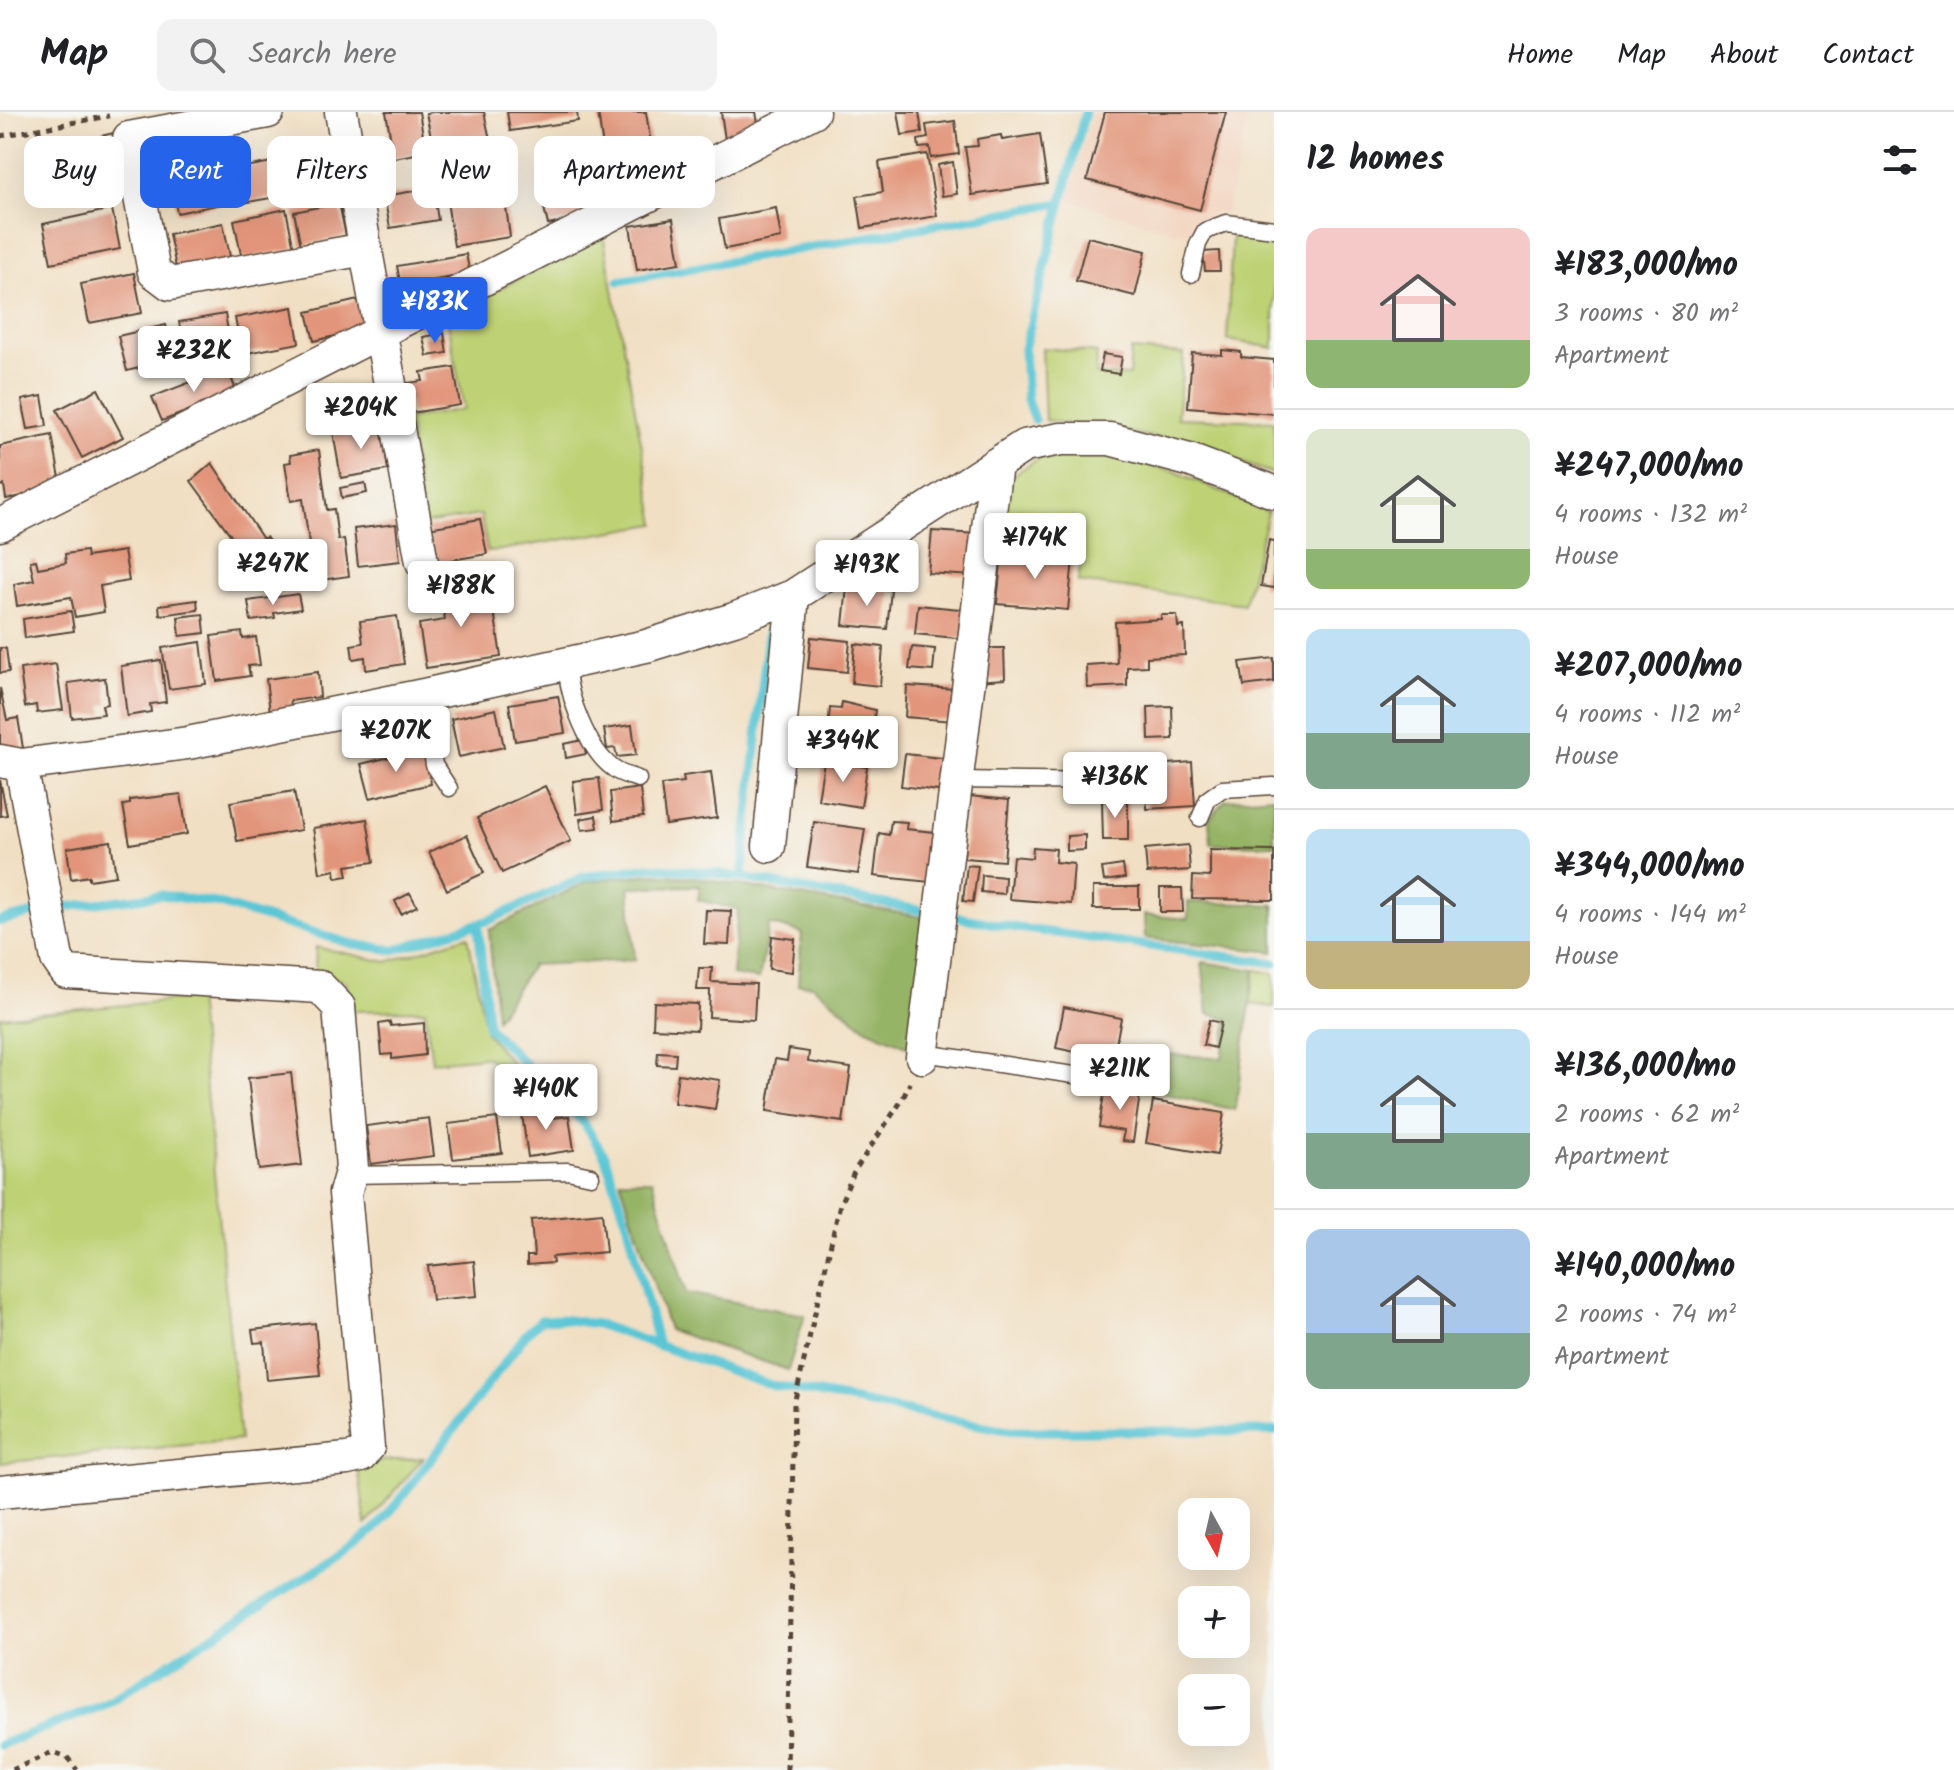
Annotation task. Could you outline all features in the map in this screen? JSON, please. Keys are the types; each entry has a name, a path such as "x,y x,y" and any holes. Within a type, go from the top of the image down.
{"street":[{"path":"268,112 129,138 154,272 170,284 365,249"},
{"path":"341,112 422,562"},
{"path":"0,525 813,112"},
{"path":"0,1492 361,1456 368,1447 345,1193 352,1168 339,1007 320,987 66,972 57,959 47,896 11,763 188,743 567,665 704,628 793,596 1024,446 1061,439 1110,439 1189,460 1274,492"},
{"path":"922,1055 996,464"},
{"path":"769,846 793,596"}],"lane":[{"path":"1191,274 1198,244 1205,231 1226,223 1274,229"},
{"path":"567,665 567,684 588,738 613,769 638,779"},
{"path":"424,695 434,765 449,788"},
{"path":"956,780 1113,782"},
{"path":"1200,818 1208,799 1222,789 1274,786"},
{"path":"922,1055 1074,1075"},
{"path":"350,1175 568,1171 591,1176"}],"path":[{"path":"0,136 117,115"},
{"path":"787,1770 794,1404 800,1372 840,1204 855,1170 902,1100 922,1055"},
{"path":"12,1770 53,1752 67,1757 77,1770"}],"shaded area":[{"path":"1093,112 1250,112 1226,213 1213,213 1187,235 1068,200"}],"green space":[{"path":"603,235 656,524 488,552 481,515 424,524 407,419 464,409 447,316"},
{"path":"1232,236 1274,243 1274,348 1227,340"},
{"path":"1042,348 1097,353 1096,375 1129,376 1131,350 1184,354 1177,418 1274,421 1274,474 1169,437 1045,420"},
{"path":"1088,452 1174,471 1268,512 1244,604 1078,582 1082,553 1001,545 1006,480 1040,457"},
{"path":"1274,796 1274,845 1211,844 1209,819 1225,800"},
{"path":"652,874 699,878 933,919 916,1050 867,1029 812,985 798,984 802,933 769,924 759,979 732,975 738,909 698,900 700,886 629,887 635,960 532,965 496,1019 489,930 588,881"},
{"path":"1188,902 1274,905 1274,952 1145,938 1144,915 1188,919"},
{"path":"468,936 486,1032 520,1074 485,1057 432,1062 425,1010 350,1011 346,981 315,973 316,947 387,962"},
{"path":"1202,962 1255,970 1235,1110 1162,1093 1162,1054 1222,1058 1228,1019 1208,1014"},
{"path":"1255,970 1274,973 1274,1007 1250,1004"},
{"path":"197,998 240,1440 0,1463 0,1017"},
{"path":"620,1180 652,1180 686,1293 805,1315 788,1370 669,1330"},
{"path":"423,1458 366,1525 358,1467 380,1461"}],"building":[{"path":"386,112 419,112 423,136 412,136 412,155 396,158 396,136 390,136"},
{"path":"484,112 489,136 431,136 426,113"},
{"path":"507,112 577,112 578,121 510,131"},
{"path":"598,112 646,112 650,136 601,136"},
{"path":"721,112 756,112 760,135 725,140"},
{"path":"898,112 919,112 922,132 902,135"},
{"path":"1105,112 1226,112 1200,210 1087,180"},
{"path":"955,121 959,154 931,158 930,147 919,148 918,140 928,138 926,125"},
{"path":"1040,134 1047,184 972,195 965,147 978,146 977,139 1001,135 1002,140"},
{"path":"927,154 937,216 862,228 857,196 883,192 879,162"},
{"path":"953,162 957,194 942,196 938,165"},
{"path":"267,163 267,199 251,202 251,166"},
{"path":"412,191 412,208 436,208 438,220 390,228 386,208 396,208 396,194"},
{"path":"176,208 202,208 177,213"},
{"path":"340,208 346,236 301,246 294,212"},
{"path":"448,208 506,208 510,237 454,246"},
{"path":"544,208 602,208 603,213 548,225"},
{"path":"776,208 781,238 725,249 719,219"},
{"path":"112,209 120,249 51,263 43,224"},
{"path":"286,209 294,249 242,259 234,220"},
{"path":"673,219 680,263 637,270 630,226"},
{"path":"223,223 231,261 177,272 169,234"},
{"path":"1088,237 1146,251 1135,296 1076,281"},
{"path":"1219,251 1220,271 1205,271 1203,252"},
{"path":"466,254 470,274 435,280 438,291 403,298 397,266"},
{"path":"134,273 142,313 89,323 81,284"},
{"path":"358,300 365,329 314,341 307,312"},
{"path":"293,307 299,343 242,354 235,318"},
{"path":"225,314 232,353 186,361 179,322"},
{"path":"166,325 174,359 127,371 118,336"},
{"path":"444,333 447,353 427,356 423,337"},
{"path":"1222,350 1241,352 1241,357 1274,360 1274,414 1188,407 1192,353 1222,355"},
{"path":"1103,354 1122,357 1119,374 1100,371"},
{"path":"454,367 460,405 411,413 407,383 423,381 421,372"},
{"path":"227,368 237,392 162,421 152,397"},
{"path":"98,389 123,437 82,458 57,410"},
{"path":"42,396 47,426 28,429 22,400"},
{"path":"381,424 388,470 341,478 333,432"},
{"path":"52,435 62,489 6,499 4,485 0,486 0,446"},
{"path":"319,450 327,510 334,509 338,540 344,539 349,576 314,581 303,499 291,501 285,463 291,462 290,455"},
{"path":"212,463 263,539 266,537 291,574 271,590 191,481"},
{"path":"365,483 367,493 342,498 340,488"},
{"path":"480,519 487,554 434,563 428,528"},
{"path":"396,524 400,561 358,566 354,529"},
{"path":"932,531 976,534 973,576 928,573"},
{"path":"1269,540 1274,541 1274,588 1261,586"},
{"path":"86,551 87,557 124,551 129,581 100,586 104,612 75,617 71,597 17,606 14,584 34,580 30,561 36,560 38,568 66,563 65,554"},
{"path":"1002,552 1073,558 1068,610 997,604"},
{"path":"471,580 472,593 480,592 482,605 493,603 501,657 426,668 419,624 445,620 440,585"},
{"path":"847,587 891,590 887,629 843,625"},
{"path":"298,594 301,609 274,613 275,618 251,621 248,601"},
{"path":"197,600 198,610 160,615 159,605"},
{"path":"918,605 970,610 967,639 915,634"},
{"path":"71,611 74,631 25,638 23,619"},
{"path":"203,614 205,633 180,636 178,617"},
{"path":"1161,615 1177,615 1178,627 1184,626 1185,655 1147,657 1147,666 1127,667 1127,686 1087,688 1086,665 1117,663 1115,622 1161,619"},
{"path":"397,616 404,664 366,670 365,657 353,659 351,645 363,643 360,621"},
{"path":"242,632 243,639 256,637 260,665 248,666 250,676 217,681 211,636"},
{"path":"811,637 850,641 847,672 808,668"},
{"path":"201,642 206,684 169,689 162,648"},
{"path":"855,644 883,647 880,686 852,683"},
{"path":"912,647 935,649 933,671 909,669"},
{"path":"0,648 6,648 9,672 0,673"},
{"path":"979,648 1004,648 1005,679 977,681"},
{"path":"1274,658 1274,682 1244,686 1240,662"},
{"path":"161,660 166,702 150,704 151,712 127,716 121,666"},
{"path":"56,664 63,710 37,713 36,705 25,707 20,669"},
{"path":"318,672 320,697 290,701 292,710 270,712 266,679"},
{"path":"105,678 108,704 102,705 104,714 72,718 68,683"},
{"path":"907,686 955,689 953,721 905,717"},
{"path":"0,688 7,720 18,718 23,748 0,751"},
{"path":"558,696 565,733 515,741 509,704"},
{"path":"842,702 875,710 871,743 827,739 830,708 841,709"},
{"path":"1172,706 1173,739 1149,740 1148,707"},
{"path":"496,709 504,747 459,757 451,719"},
{"path":"365,719 371,752 347,757 341,724"},
{"path":"632,725 636,755 617,757 615,748 607,749 604,729"},
{"path":"583,740 586,754 566,758 564,744"},
{"path":"423,749 431,784 370,798 361,764"},
{"path":"905,754 950,759 946,792 901,786"},
{"path":"824,761 867,767 861,807 818,800"},
{"path":"1192,762 1195,806 1147,809 1145,766"},
{"path":"711,772 717,818 666,825 661,785 684,782 683,776"},
{"path":"599,778 603,810 577,814 573,781"},
{"path":"0,780 7,815 0,816"},
{"path":"545,786 571,841 502,873 477,818"},
{"path":"640,788 643,817 613,821 610,792"},
{"path":"294,791 301,830 237,841 230,802"},
{"path":"181,794 187,834 130,844 123,805 130,804 130,800"},
{"path":"969,796 1009,800 1004,861 964,858"},
{"path":"1102,801 1128,801 1128,840 1103,840"},
{"path":"596,816 598,828 582,830 580,819"},
{"path":"367,819 374,862 346,866 348,876 336,878 335,870 320,873 313,828"},
{"path":"891,821 907,822 906,829 945,833 939,883 874,876 879,833 889,835"},
{"path":"814,822 865,829 858,874 807,867"},
{"path":"467,835 484,873 447,890 429,852"},
{"path":"1085,835 1085,850 1067,851 1067,836"},
{"path":"111,841 116,876 71,879 67,848"},
{"path":"1188,845 1190,870 1147,873 1145,849"},
{"path":"1033,847 1056,849 1055,862 1074,864 1071,904 1009,899 1013,856 1032,858"},
{"path":"1210,850 1274,851 1274,900 1192,899 1193,876 1210,877"},
{"path":"967,865 978,866 973,902 963,901"},
{"path":"1123,865 1125,878 1104,881 1102,868"},
{"path":"982,875 1005,877 1004,894 981,892"},
{"path":"1093,887 1139,887 1139,909 1093,909"},
{"path":"1160,888 1182,888 1183,912 1160,912"},
{"path":"410,893 417,906 401,914 395,901"},
{"path":"706,910 731,911 729,945 704,944"},
{"path":"772,936 795,939 792,972 769,969"},
{"path":"699,968 712,968 711,982 756,984 754,1020 709,1017 710,990 697,990"},
{"path":"654,1002 698,1004 697,1030 653,1028"},
{"path":"1064,1007 1121,1018 1113,1060 1056,1048"},
{"path":"1209,1020 1221,1023 1215,1048 1203,1045"},
{"path":"390,1022 391,1026 424,1023 425,1055 392,1059 392,1054 382,1055 379,1024"},
{"path":"789,1049 809,1052 808,1062 851,1068 843,1122 767,1111 775,1059 787,1061"},
{"path":"658,1052 676,1053 675,1066 657,1065"},
{"path":"291,1073 302,1165 259,1170 248,1078"},
{"path":"678,1074 720,1080 715,1109 674,1103"},
{"path":"1105,1088 1140,1094 1133,1142 1122,1141 1124,1131 1099,1127"},
{"path":"1153,1101 1224,1113 1217,1155 1146,1143"},
{"path":"543,1104 544,1119 569,1116 574,1150 528,1157 521,1107"},
{"path":"429,1118 434,1156 371,1164 366,1126"},
{"path":"497,1118 502,1153 453,1159 448,1124"},
{"path":"602,1213 606,1252 552,1257 553,1263 527,1265 527,1256 534,1256 531,1220"},
{"path":"474,1261 477,1296 432,1300 428,1266"},
{"path":"315,1323 320,1375 267,1380 264,1342 254,1343 252,1330"}],"waterway":[{"path":"1034,420 1027,399 1024,349 1085,112"},
{"path":"619,281 1060,203"},
{"path":"742,878 768,633"},
{"path":"0,921 57,908 161,895 216,903 352,944 394,950 490,920 583,877 650,867 716,873 1018,928 1274,963"},
{"path":"478,924 488,1027 584,1123 605,1157 628,1225 658,1346"},
{"path":"0,1745 104,1705 354,1546 377,1527 399,1501 527,1333 541,1320 561,1319 597,1324 771,1385 1011,1431 1274,1431"}]}
